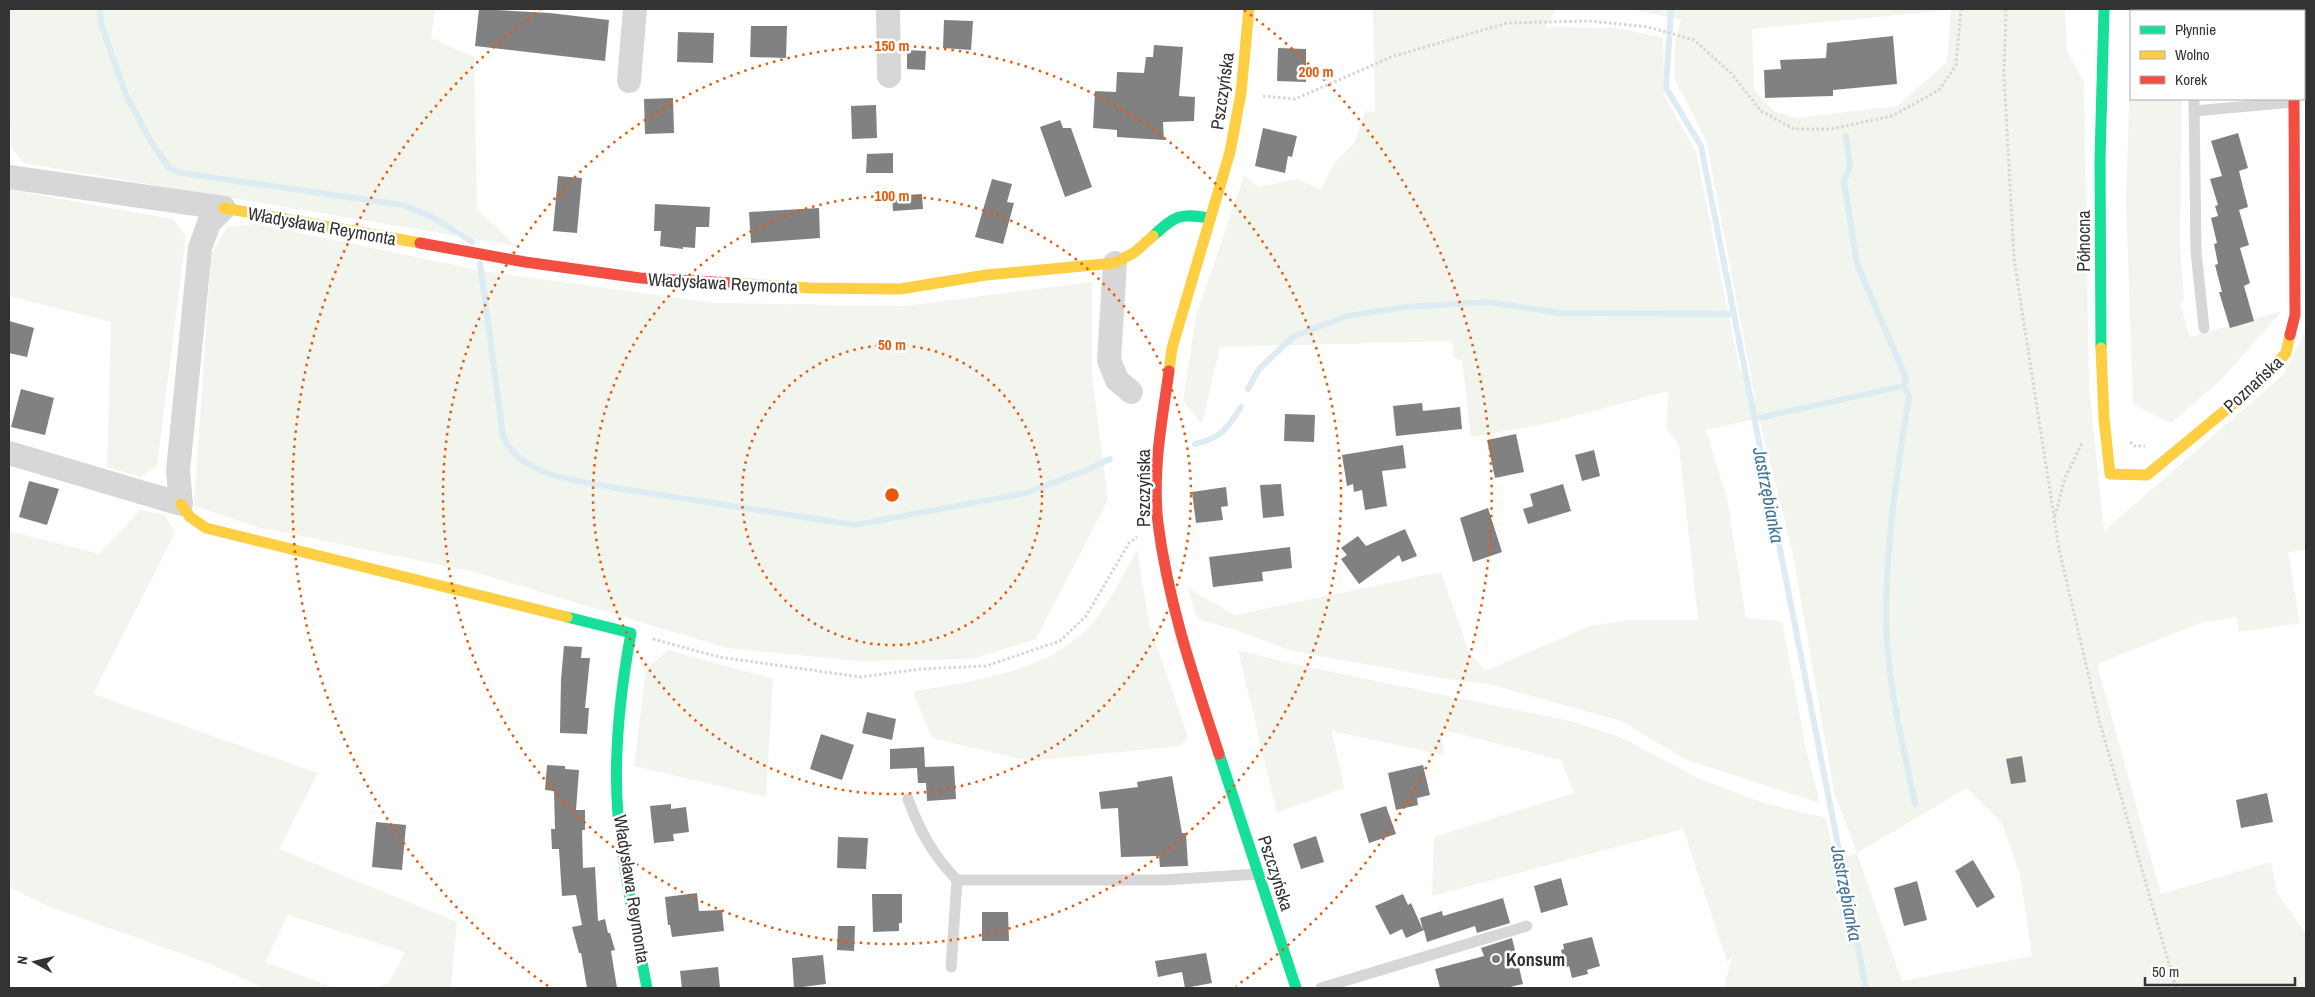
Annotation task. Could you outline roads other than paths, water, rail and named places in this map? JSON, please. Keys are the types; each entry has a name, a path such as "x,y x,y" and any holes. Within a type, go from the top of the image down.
{"street":[{"path":"629,82 634,9"},
{"path":"888,9 889,76"},
{"name":"Pszczyńska","path":"1249,9 1242,93 1230,152 1172,348 1157,463 1158,522 1179,631 1296,988"},
{"name":"Północna","path":"2104,9 2100,156 2100,320 2105,428 2110,474"},
{"name":"Poznańska","path":"2110,474 2147,475 2262,380 2286,353 2295,315 2294,100"},
{"name":"Władysława Reymonta","path":"9,177 224,208 525,262 640,278 810,288 900,289 986,275 1116,263 1135,252 1172,220 1187,214 1210,218"},
{"name":"Władysława Reymonta","path":"224,208 209,223 200,248 178,471 181,504 190,517 206,528 631,633 626,658 617,758 620,836 647,988"},
{"path":"1116,263 1109,360 1117,380 1131,392"},
{"path":"9,453 181,504"}],"lane":[{"path":"2194,100 2196,251 2204,328"},
{"name":"Poznańska","path":"2194,111 2294,100"},
{"path":"908,799 919,829 940,862 958,880 1163,880 1258,874"},
{"path":"951,967 958,880"},
{"path":"1321,988 1527,926"}],"waterway":[{"path":"100,9 101,24 126,95 150,140 169,168 182,173 403,205 432,217 472,242"},
{"name":"Jastrzębianka","path":"1671,9 1666,88 1701,146 1866,988"},
{"path":"1846,136 1850,166 1844,181 1857,264 1906,378 1903,386"},
{"path":"480,263 503,436 511,450 522,460 536,468 567,479 855,525 1026,493 1082,472 1110,459"},
{"path":"1248,389 1259,369 1294,336 1347,316 1406,307 1488,302 1559,313 1734,314"},
{"path":"1903,386 1909,396 1891,529 1886,633 1895,707 1915,804"},
{"path":"1754,419 1903,386"},
{"path":"1195,444 1211,439 1222,432 1241,407"}],"place":[{"name":"Konsum","path":"1496,959"}]}
